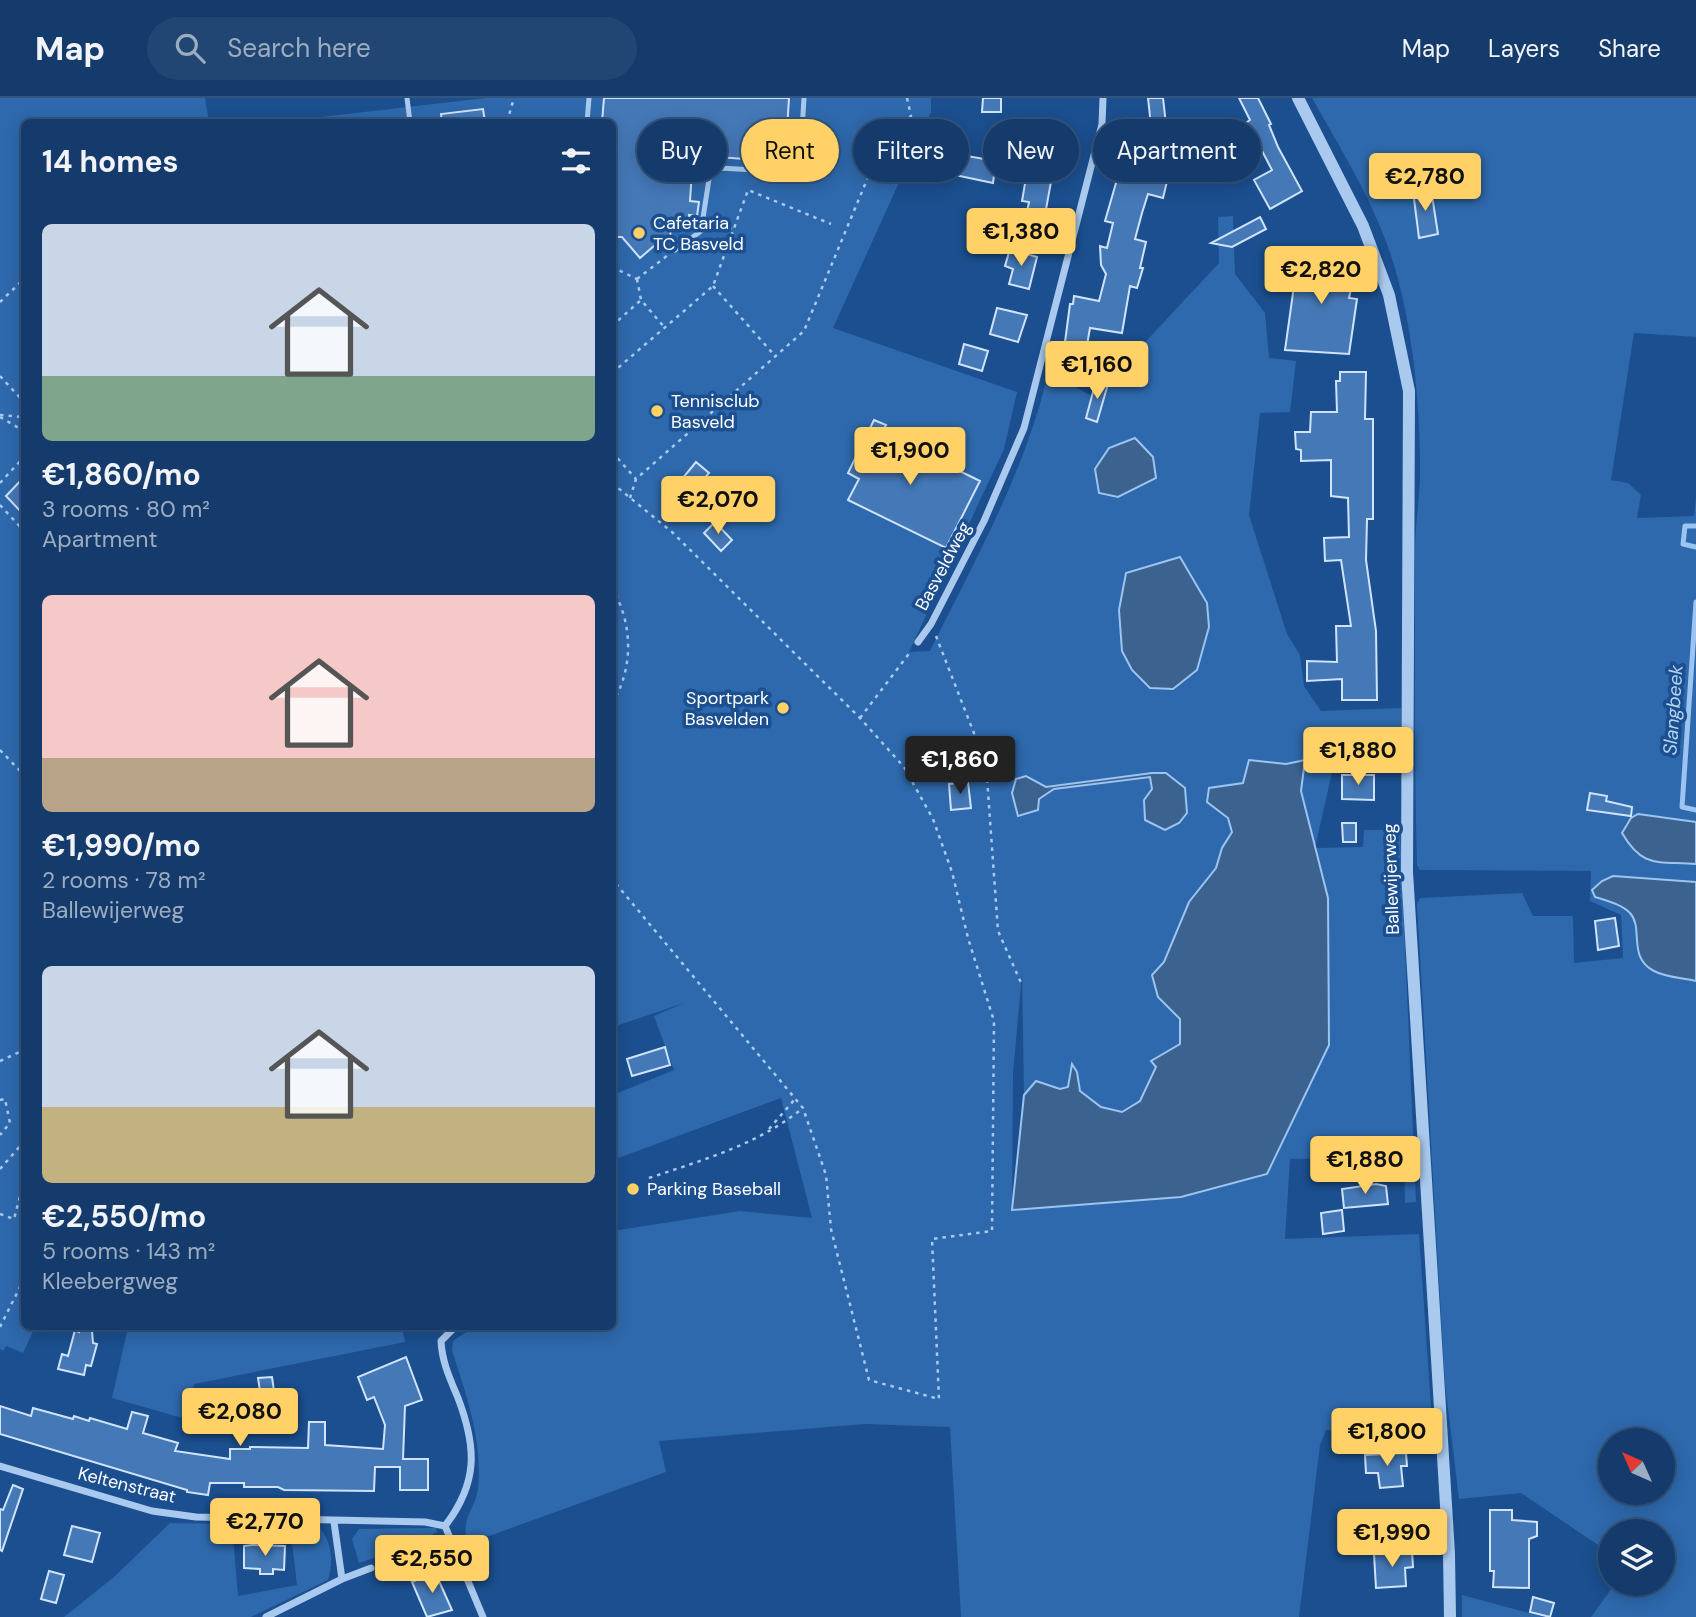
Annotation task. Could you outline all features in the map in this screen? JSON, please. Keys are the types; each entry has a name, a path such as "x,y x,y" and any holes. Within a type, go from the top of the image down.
{"street":[{"name":"Basveldweg","path":"918,642 931,624 984,521 1024,428 1102,124 1103,98"},
{"name":"Ballewijerweg","path":"1298,98 1363,226 1389,295 1409,391 1407,872 1449,1554 1450,1617"},
{"path":"452,1330 441,1341 442,1357 467,1422 471,1452 467,1492 444,1526 483,1617"},
{"name":"Keltenstraat","path":"0,1466 152,1511 196,1517 425,1522 444,1526"},
{"path":"334,1522 342,1579"},
{"path":"266,1617 342,1579 371,1568"},
{"name":"Ballewijerweg","path":"1442,1617 1449,1596"}],"lane":[{"path":"407,98 410,119"},
{"path":"587,119 589,98"},
{"path":"675,250 701,231 709,179 719,169 790,172 800,162 804,98"}],"path":[{"path":"508,119 514,98"},
{"path":"630,498 636,479 804,331 881,146 911,116 907,98"},
{"path":"616,370 713,286 748,190 831,224"},
{"path":"703,217 733,229"},
{"path":"637,279 675,250"},
{"path":"616,269 637,279"},
{"path":"637,279 641,300 666,328"},
{"path":"0,302 21,282"},
{"path":"713,286 776,357"},
{"path":"616,322 641,300"},
{"path":"0,376 21,399"},
{"path":"0,416 21,417"},
{"path":"0,416 21,429"},
{"path":"616,456 636,479"},
{"path":"0,483 21,460"},
{"path":"616,486 672,532 860,718 904,767 933,819 994,1021 992,1231 932,1238 939,1399 869,1380 831,1229 826,1175 803,1108 616,884"},
{"path":"0,505 21,528"},
{"path":"616,597 624,616 630,651 627,671 616,695"},
{"path":"931,624 986,764 998,931 1022,985"},
{"path":"860,718 918,642"},
{"path":"0,750 21,772"},
{"path":"0,1061 21,1051"},
{"path":"0,1100 5,1099 10,1123 0,1135"},
{"path":"767,1131 795,1099"},
{"path":"649,1178 721,1154 786,1122 803,1108"},
{"path":"0,1169 21,1145"},
{"path":"0,1214 14,1219 21,1192"},
{"path":"0,1327 21,1285"}],"shaded area":[{"path":"0,98 205,98 208,119 21,119 21,1330 34,1330 23,1353 6,1346 3,1351 0,1349"},
{"path":"486,98 931,98 928,119 853,119 853,182 899,182 833,328 1017,392 1004,449 909,652 930,651 964,584 1013,480 1048,373 1094,397 1219,263 1218,217 1233,216 1235,274 1265,313 1269,358 1296,361 1290,412 1260,413 1249,515 1287,634 1300,655 1304,686 1321,711 1401,708 1401,769 1333,768 1315,848 1363,847 1364,830 1400,830 1416,1202 1405,1203 1404,1157 1290,1159 1285,1239 1419,1234 1433,1436 1326,1430 1320,1445 1299,1617 961,1617 950,1427 865,1424 659,1441 666,1472 467,1544 467,1519 478,1488 478,1453 472,1418 452,1350 453,1341 470,1330 616,1330 616,1231 740,1211 812,1218 781,1098 616,1159 616,1094 674,1070 654,1016 684,1003 616,1026 616,119 303,119","holes":["1249,760 1286,764 1328,898 1181,1197 1012,1210 1013,1073 1022,974 1024,1095 1036,1081 1060,1089 1068,1087 1072,1065 1077,1072 1080,1091 1101,1107 1122,1112 1140,1101 1157,1067 1152,1061 1180,1044 1181,1019 1158,997 1152,975 1164,962 1189,902 1216,868 1222,848 1233,832 1228,818 1207,802 1243,783"]},
{"path":"1312,98 1696,98 1696,337 1634,333 1611,480 1628,483 1641,495 1637,518 1694,516 1696,496 1696,822 1638,814 1625,824 1647,861 1696,864 1696,882 1613,876 1595,897 1618,905 1630,913 1637,927 1639,951 1646,965 1663,975 1696,981 1696,1617 1591,1617 1606,1596 1675,1596 1675,1519 1598,1519 1598,1545 1521,1493 1459,1499 1445,1384 1417,904 1420,898 1522,893 1533,916 1573,916 1574,963 1623,958 1621,915 1590,901 1591,871 1420,870 1417,865 1415,553 1420,479 1419,420 1413,357 1402,295 1385,239 1360,185"},
{"path":"1135,438 1153,457 1156,478 1118,497 1099,493 1095,469 1109,448"},
{"path":"1180,557 1207,603 1209,627 1197,670 1173,689 1150,688 1132,670 1122,651 1119,610 1126,573"},
{"path":"1249,760 1286,764 1305,760 1301,791 1328,898 1329,1045 1267,1174 1181,1197 1012,1210 1024,1095 1036,1081 1060,1089 1068,1087 1072,1064 1077,1072 1080,1091 1101,1107 1122,1112 1140,1101 1156,1067 1151,1061 1180,1044 1180,1019 1158,997 1152,975 1164,962 1189,902 1216,868 1222,848 1232,832 1228,818 1207,802 1209,788 1243,783"},
{"path":"1166,773 1185,788 1187,813 1179,823 1165,830 1145,820 1144,800 1152,789 1150,777 1054,789 1039,799 1038,810 1018,816 1012,793 1016,779 1026,776 1046,787"},
{"path":"1638,814 1696,822 1696,864 1653,861 1637,853 1622,833 1631,818"},
{"path":"1613,876 1696,882 1696,981 1663,975 1646,965 1638,950 1636,926 1630,913 1618,905 1595,897 1592,890"},
{"path":"122,1330 403,1330 405,1342 194,1384 186,1419 112,1398 127,1332"},
{"path":"170,1523 232,1524 238,1596 297,1585 290,1526 318,1526 326,1538 330,1552 328,1580 251,1617 64,1617 114,1577"},
{"path":"436,1528 437,1532 415,1544 359,1563 352,1539 359,1529"},
{"path":"1462,1595 1544,1617 1462,1617"}],"building":[{"path":"604,98 789,98 788,119 741,119 741,159 727,158 727,119 637,119 637,182 691,182 690,201 699,202 697,216 689,215 689,225 671,224 670,240 662,239 640,258 622,237 616,237 616,119 602,119"},
{"path":"983,98 1001,98 1001,112 982,112"},
{"path":"1148,98 1163,98 1165,119 1150,119"},
{"path":"1239,98 1258,98 1271,124 1269,125 1278,147 1302,191 1270,209 1255,182 1261,182 1261,176 1272,170 1261,149 1261,119 1250,119"},
{"path":"483,109 485,119 442,119 441,114"},
{"path":"969,156 983,159 983,181 969,178"},
{"path":"1025,182 1051,182 1045,215 1027,212 1029,202 1022,201"},
{"path":"1116,182 1167,182 1163,198 1148,194 1142,213 1135,239 1146,242 1140,268 1143,268 1137,288 1130,286 1122,333 1090,328 1083,368 1062,365 1070,304 1073,304 1074,296 1099,301 1106,274 1101,265 1100,246 1107,248 1113,223 1105,221"},
{"path":"1431,189 1438,234 1419,238 1413,191"},
{"path":"1260,217 1266,229 1232,247 1211,243"},
{"path":"1010,249 1037,257 1029,289 1009,284 1013,269 1005,266"},
{"path":"1299,250 1348,257 1344,283 1352,284 1349,298 1357,299 1349,354 1285,350"},
{"path":"997,308 1027,315 1018,342 990,334"},
{"path":"964,344 988,351 982,371 959,364"},
{"path":"1340,372 1366,372 1365,419 1373,419 1373,519 1367,519 1366,560 1376,631 1377,700 1342,700 1342,679 1307,681 1307,661 1337,662 1336,626 1351,626 1341,560 1325,561 1324,538 1349,537 1348,498 1331,496 1331,460 1301,461 1301,450 1296,449 1295,432 1310,432 1311,412 1337,412 1336,381 1340,381"},
{"path":"1096,381 1108,384 1097,422 1086,418"},
{"path":"874,420 886,425 882,433 980,481 946,548 848,500 859,479 848,473"},
{"path":"696,462 709,473 690,496 677,485"},
{"path":"21,480 21,512 6,496"},
{"path":"715,522 732,540 721,551 704,533"},
{"path":"1342,775 1374,775 1374,800 1342,799"},
{"path":"968,782 971,808 951,810 949,784"},
{"path":"1590,793 1607,796 1606,801 1632,807 1631,816 1587,810"},
{"path":"1342,823 1356,823 1356,842 1343,842"},
{"path":"1615,918 1619,946 1598,950 1595,921"},
{"path":"665,1047 670,1065 632,1076 627,1059"},
{"path":"1376,1184 1386,1186 1388,1204 1344,1208 1342,1189"},
{"path":"1342,1210 1344,1231 1323,1234 1321,1213"},
{"path":"75,1330 92,1331 93,1343 97,1344 91,1366 86,1365 84,1375 58,1369 62,1354 68,1356"},
{"path":"406,1357 422,1400 405,1406 403,1459 428,1459 428,1490 400,1490 400,1467 375,1467 374,1491 284,1490 278,1487 244,1487 244,1483 210,1483 208,1495 187,1492 0,1434 0,1406 31,1416 33,1408 73,1419 74,1416 89,1421 90,1418 127,1429 132,1412 148,1416 143,1433 178,1443 175,1451 230,1459 230,1449 308,1448 309,1422 325,1422 325,1445 383,1449 385,1425 374,1397 367,1400 358,1377"},
{"path":"272,1377 274,1391 280,1391 280,1405 274,1404 274,1417 256,1417 256,1391 260,1391 258,1378"},
{"path":"212,1394 248,1399 248,1403 220,1407 219,1416 199,1413 201,1397"},
{"path":"1406,1453 1407,1466 1401,1466 1403,1486 1380,1488 1378,1473 1366,1473 1365,1455"},
{"path":"13,1485 23,1489 2,1551 0,1509 3,1510"},
{"path":"1490,1510 1512,1510 1512,1520 1537,1522 1537,1536 1529,1539 1529,1588 1493,1587 1494,1571 1490,1571"},
{"path":"72,1526 100,1533 92,1562 64,1555"},
{"path":"244,1546 285,1546 284,1570 273,1569 273,1574 260,1574 260,1569 244,1568"},
{"path":"1412,1551 1413,1567 1405,1568 1406,1586 1376,1588 1374,1554"},
{"path":"49,1571 64,1575 56,1603 41,1599"},
{"path":"435,1572 452,1610 427,1617 412,1582"},
{"path":"1533,1597 1554,1603 1550,1617 1530,1612"}],"waterway":[{"name":"Slangbeek","path":"1696,526 1685,526 1683,544 1696,547"},
{"name":"Slangbeek","path":"1696,602 1682,807 1696,810"}],"place":[{"name":"Cafetaria TC Basveld","path":"639,233"},
{"name":"Tennisclub Basveld","path":"657,411"},
{"name":"Sportpark Basvelden","path":"783,708"},
{"name":"Parking Baseball","path":"633,1189"}]}
